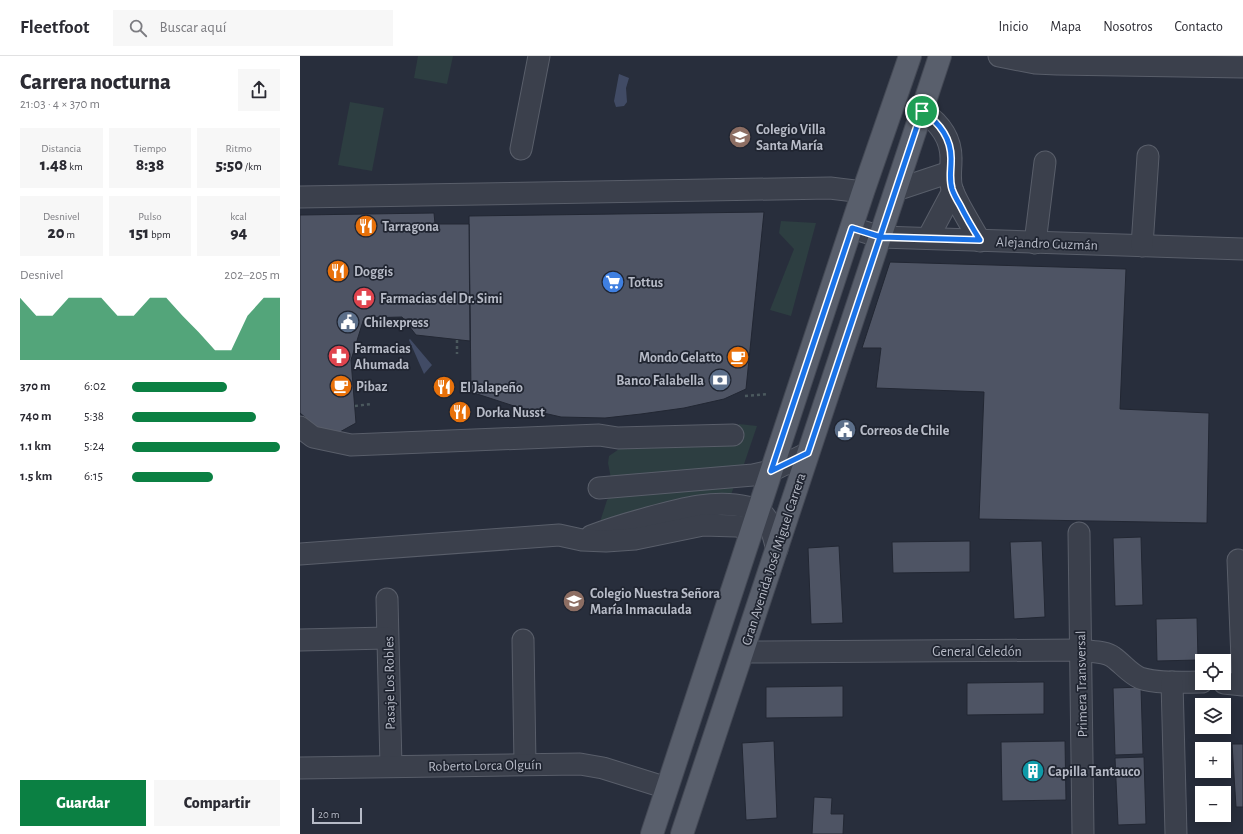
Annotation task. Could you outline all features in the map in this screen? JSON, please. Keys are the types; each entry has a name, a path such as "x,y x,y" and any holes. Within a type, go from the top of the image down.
{"main road":[{"name":"Gran Avenida José Miguel Carrera","path":"652,834 863,192 910,56"},
{"name":"Gran Avenida José Miguel Carrera","path":"682,834 940,56"}],"street":[{"path":"521,150 539,56"},
{"path":"999,56 1028,62 1057,64 1243,67"},
{"path":"922,111 940,126 946,136 951,155 951,182 928,238"},
{"path":"1142,246 1148,156"},
{"path":"1035,243 1045,162"},
{"path":"896,190 951,182"},
{"path":"951,182 980,240"},
{"path":"300,197 830,188 863,192"},
{"name":"Alejandro Guzmán","path":"852,228 881,237 1243,249"},
{"path":"300,427 313,437 351,445 599,434 618,438 733,435"},
{"path":"599,488 753,475 771,471 808,453"},
{"path":"300,554 559,535 582,540 621,541 703,525 736,526 755,520 763,515 770,526 776,549"},
{"name":"Primera Transversal","path":"1079,533 1083,834"},
{"path":"1231,683 1243,685 1238,560"},
{"name":"Pasaje Los Robles","path":"387,599 391,766"},
{"path":"300,640 387,638"},
{"path":"523,640 525,764"},
{"name":"General Celedón","path":"743,652 1080,650 1113,656 1132,674 1142,678 1172,682 1195,682"},
{"path":"1172,682 1176,834"},
{"name":"Roberto Lorca Olguín","path":"300,768 525,764 590,765 667,788"}],"path":[{"path":"457,340 457,354"},
{"path":"745,396 768,394"},
{"path":"355,406 371,404"}],"shaded area":[{"path":"418,56 453,56 447,84 414,78"},
{"path":"350,102 384,108 372,171 338,165"},
{"path":"781,221 816,223 791,316 770,310 794,249 779,233"},
{"path":"739,424 757,426 741,473 612,484 608,463 609,456 628,443 736,437"},
{"path":"734,486 728,504 599,525 607,500 624,487"}],"water":[{"path":"619,74 629,78 626,88 627,102 624,106 616,107 614,101"},
{"path":"410,339 432,365 424,374 409,340"}],"building":[{"name":"Tottus","path":"764,212 746,389 724,399 684,408 605,418 561,417 517,407 471,392 469,216"},
{"path":"434,213 435,224 469,224 470,341 416,335 402,317 364,318 351,360 356,423 329,438 300,413 300,215"},
{"path":"890,262 1126,269 1120,409 1209,413 1207,523 979,519 984,392 876,388 881,348 862,348"},
{"path":"1141,537 1143,605 1115,606 1113,538"},
{"path":"970,541 970,572 893,573 892,542"},
{"path":"1042,541 1045,617 1014,619 1010,542"},
{"path":"839,546 843,623 811,624 808,548"},
{"path":"1197,618 1198,654 1195,654 1195,660 1157,661 1156,619"},
{"path":"1044,682 1044,714 967,715 967,683"},
{"path":"843,686 843,717 766,718 766,687"},
{"path":"1141,687 1143,754 1115,755 1113,688"},
{"path":"774,741 777,818 746,820 742,743"},
{"name":"Capilla Tantauco","path":"1065,741 1066,800 1002,801 1001,742"},
{"path":"1232,744 1243,744 1243,807 1236,807"},
{"path":"1144,757 1146,824 1118,825 1115,758"},
{"path":"814,797 832,798 831,814 844,814 843,834 812,834"}],"place":[{"name":"Colegio Villa Santa María","path":"740,137"},
{"name":"Tarragona","path":"366,226"},
{"name":"Doggis","path":"338,271"},
{"name":"Tottus","path":"613,282"},
{"name":"Farmacias del Dr. Simi","path":"364,298"},
{"name":"Chilexpress","path":"348,322"},
{"name":"Farmacias Ahumada","path":"339,356"},
{"name":"Mondo Gelatto","path":"738,357"},
{"name":"Banco Falabella","path":"720,380"},
{"name":"Pibaz","path":"341,386"},
{"name":"El Jalapeño","path":"444,387"},
{"name":"Dorka Nusst","path":"460,412"},
{"name":"Correos de Chile","path":"845,430"},
{"name":"Colegio Nuestra Señora María Inmaculada","path":"574,601"},
{"name":"Capilla Tantauco","path":"1033,771"}],"route":[{"path":"922,111 881,237 808,453 771,471 852,228 881,237 980,240 968,220 950,182 951,155 946,136 940,126 922,111"}]}
